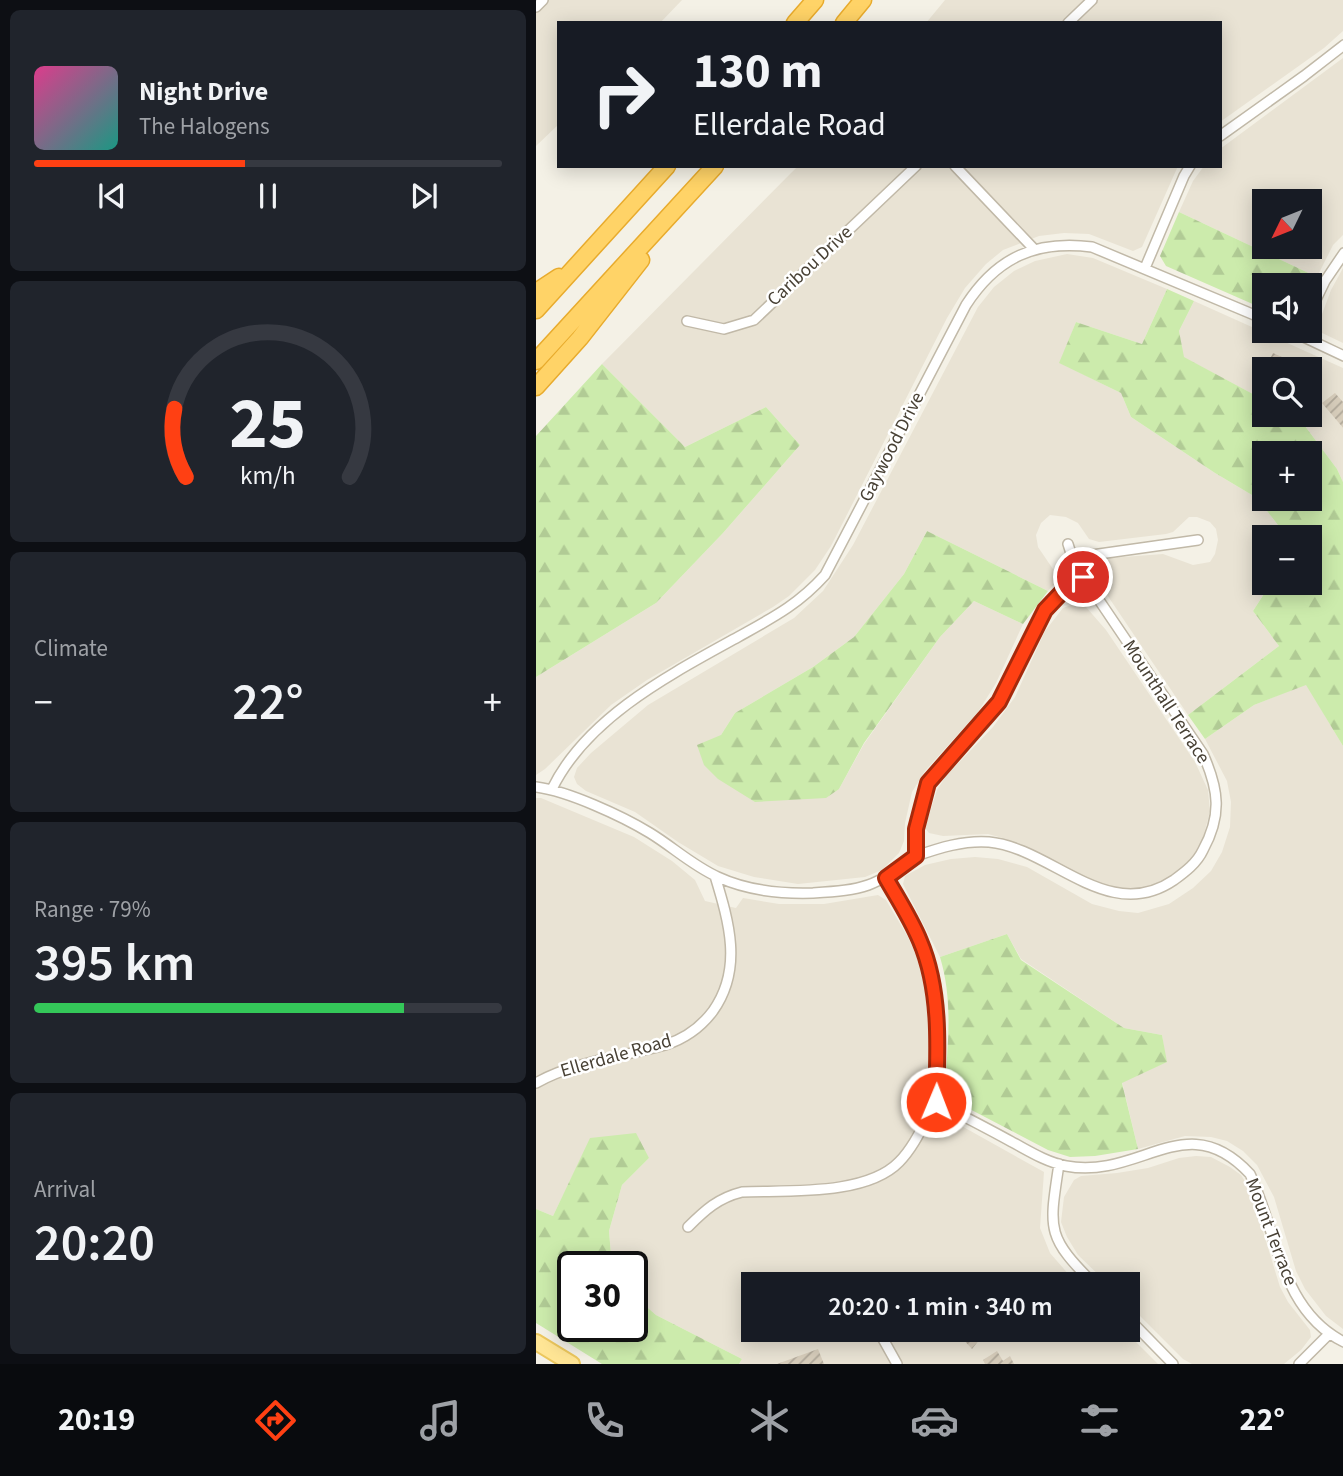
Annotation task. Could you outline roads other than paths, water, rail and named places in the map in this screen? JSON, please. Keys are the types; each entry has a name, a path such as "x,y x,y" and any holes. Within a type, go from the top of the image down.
{"highway":[{"path":"797,21 815,0"},
{"path":"846,21 863,0"},
{"path":"536,310 665,168"},
{"path":"536,361 713,168"},
{"path":"536,387 580,338 636,268 667,219"},
{"path":"536,292 579,264"}],"main road":[{"path":"536,1342 572,1364"}],"street":[{"path":"536,7 543,0"},
{"path":"1070,21 1092,0"},
{"path":"1222,135 1343,45"},
{"name":"Caribou Drive","path":"688,321 724,329 754,320 914,168"},
{"path":"957,168 1034,249"},
{"path":"1144,268 1189,168"},
{"name":"Gaywood Drive","path":"552,789 566,765 611,717 642,692 798,603 812,589 835,558 972,296 993,270 1034,249 1073,244 1092,247 1252,314"},
{"path":"1322,287 1343,253"},
{"path":"1318,343 1343,356"},
{"path":"1074,563 1092,555 1198,540"},
{"name":"Mounthall Terrace","path":"916,856 964,843 989,842 1037,857 1104,891 1125,893 1147,892 1167,885 1185,872 1200,856 1217,817 1217,795 1212,773 1203,754 1074,563 1069,544"},
{"path":"536,787 552,789 649,832 715,876 738,885 805,893 865,887 886,878 916,856 917,821 928,783 999,702 1045,610 1063,591 1083,577"},
{"name":"Ellerdale Road","path":"536,1083 572,1068 676,1041 707,1018 722,997 730,973 732,954 726,916 715,876"},
{"path":"688,1227 706,1208 729,1195 851,1186 885,1174 910,1148 936,1102 935,1002 930,971 921,943 908,914 886,878"},
{"name":"Mount Terrace","path":"936,1102 1059,1164 1089,1169 1110,1167 1186,1143 1204,1144 1222,1150 1237,1160 1250,1174 1293,1291 1307,1311 1329,1334 1343,1342"},
{"path":"1059,1164 1052,1216 1057,1241 1064,1254 1082,1272"},
{"path":"1140,1330 1174,1364"},
{"path":"1299,1364 1329,1334"},
{"path":"885,1342 897,1364"}]}
